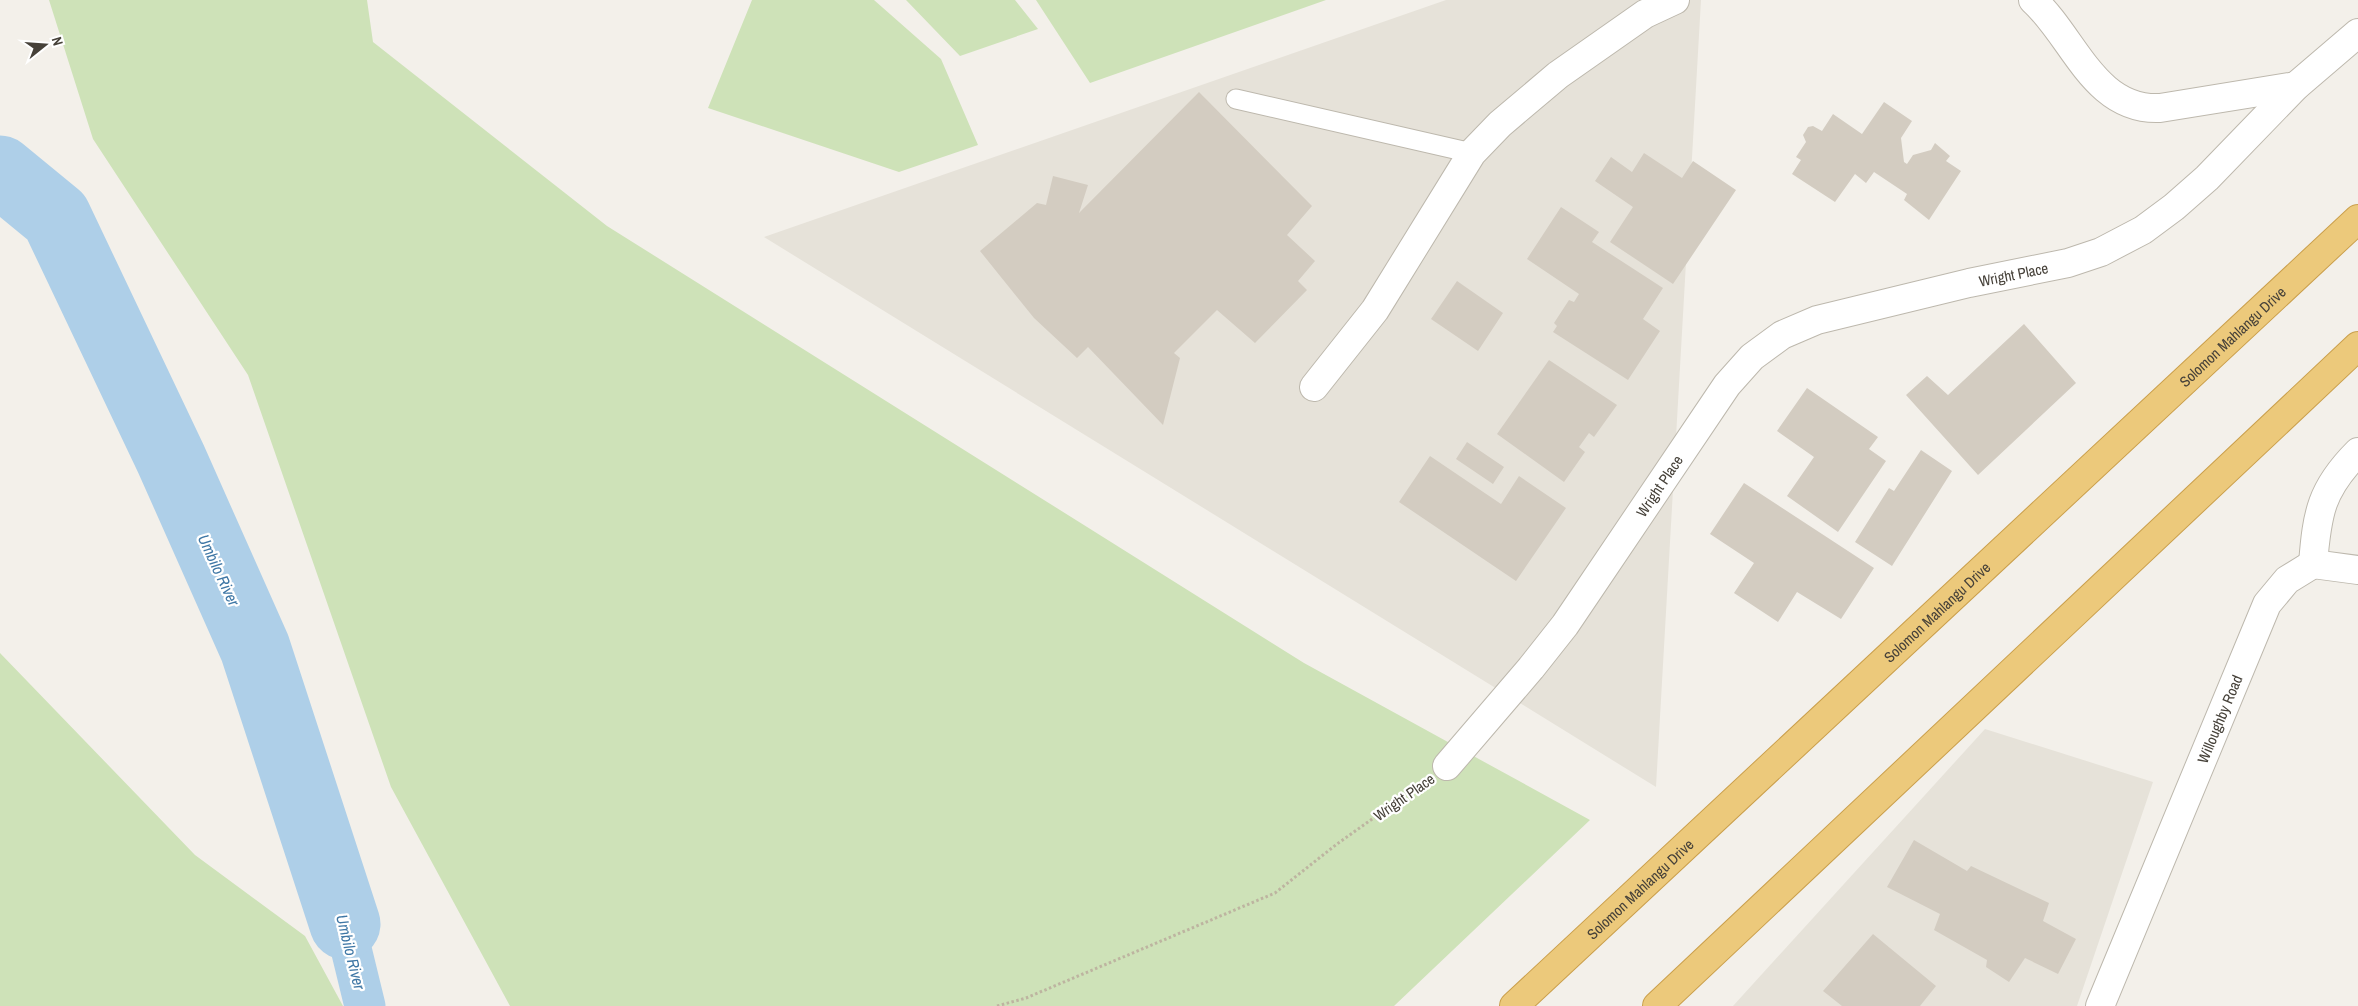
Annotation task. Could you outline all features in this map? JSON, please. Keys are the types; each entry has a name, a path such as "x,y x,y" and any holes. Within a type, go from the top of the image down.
{"highway":[{"name":"Solomon Mahlangu Drive","path":"1514,1006 2358,219"},
{"path":"1657,1006 2358,346"}],"street":[{"path":"1314,387 1375,310 1472,153 1500,124 1558,75 1645,14 1675,0"},
{"path":"2034,0 2106,90 2124,102 2143,109 2160,108 2296,86"},
{"name":"Wright Place","path":"1447,766 1531,668 1565,625 1716,400 1752,357 1782,335 1817,320 1969,283 2068,263 2101,252 2143,230 2174,207 2227,158 2296,86 2358,33"},
{"path":"2358,452 2341,469 2326,493 2317,518 2313,564 2358,570"},
{"name":"Willoughby Road","path":"2100,1006 2268,604 2287,580 2313,564"}],"lane":[{"path":"1236,99 1472,153"}],"path":[{"name":"Wright Place","path":"998,1006 1026,998 1275,894 1337,844 1447,766"}],"shaded area":[{"path":"1446,0 1701,0 1656,787 764,237"},
{"path":"1985,729 2153,782 2077,1006 1733,1006"}],"green space":[{"path":"49,0 367,0 373,42 607,226 1304,663 1590,820 1394,1006 510,1006 391,787 248,375 93,139"},
{"path":"752,0 874,0 941,59 978,145 899,172 708,108"},
{"path":"906,0 1015,0 1038,29 960,56"},
{"path":"1036,0 1326,0 1090,83"},
{"path":"0,653 195,855 305,936 343,1006 0,1006"}],"building":[{"path":"1199,92 1312,206 1287,235 1315,261 1298,281 1307,290 1255,343 1217,310 1174,353 1180,358 1163,425 1088,347 1077,358 1034,318 980,251 1037,203 1046,205 1053,176 1088,185 1079,213"},
{"path":"1884,102 1912,121 1901,138 1904,162 1907,164 1913,155 1931,150 1935,143 1950,156 1946,161 1961,171 1929,220 1904,200 1907,194 1874,172 1866,183 1855,174 1835,202 1792,174 1801,160 1796,157 1806,142 1803,135 1808,127 1813,126 1822,131 1833,114 1862,134"},
{"path":"1644,153 1682,178 1693,161 1736,190 1673,284 1610,242 1633,207 1595,181 1611,157 1632,172"},
{"path":"1561,207 1599,232 1592,242 1663,288 1643,319 1660,331 1628,380 1553,332 1557,326 1554,323 1569,300 1574,302 1579,294 1527,259"},
{"path":"1457,281 1503,313 1478,351 1431,319"},
{"path":"2024,324 2076,383 1978,475 1906,395 1927,376 1948,395"},
{"path":"1549,360 1617,405 1594,437 1589,433 1579,447 1585,452 1564,482 1497,434"},
{"path":"1807,388 1878,437 1869,449 1886,461 1838,532 1787,496 1814,457 1777,431"},
{"path":"1467,442 1504,467 1493,484 1456,459"},
{"path":"1921,450 1952,471 1892,566 1855,542 1889,488 1894,491"},
{"path":"1430,456 1501,504 1519,476 1566,508 1516,581 1399,502"},
{"path":"1744,483 1874,568 1841,619 1797,592 1778,622 1734,593 1754,563 1710,534"},
{"path":"1914,840 1967,871 1971,866 2049,903 2043,921 2076,939 2058,974 2025,958 2009,982 1986,967 1987,960 1934,930 1940,914 1887,887"},
{"path":"1873,934 1936,986 1920,1006 1842,1006 1823,991"}],"waterway":[{"name":"Umbilo River","path":"0,171 56,217 171,459 255,648 345,924"},
{"name":"Umbilo River","path":"345,924 365,1006"}]}
